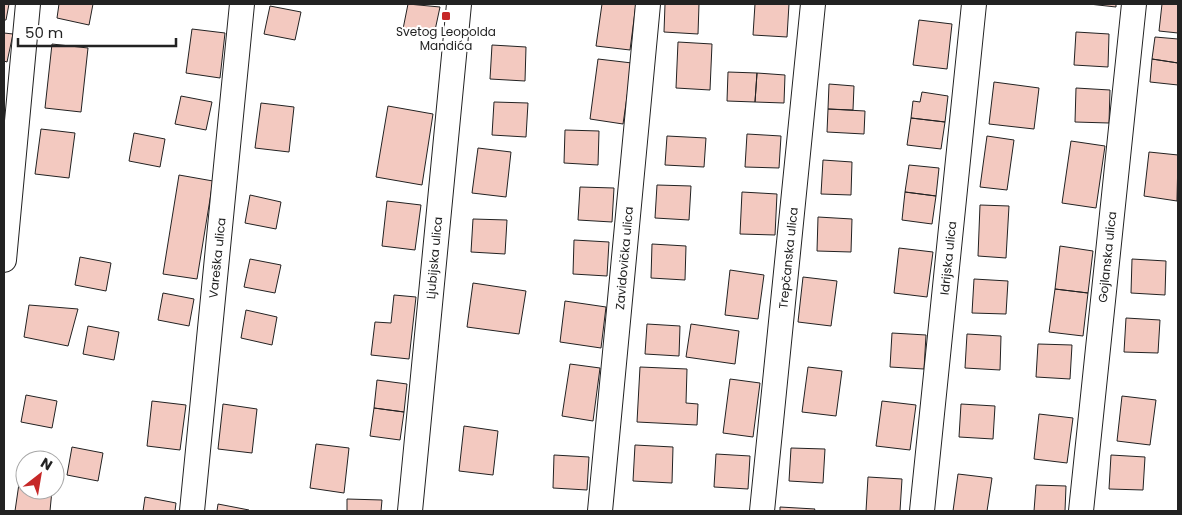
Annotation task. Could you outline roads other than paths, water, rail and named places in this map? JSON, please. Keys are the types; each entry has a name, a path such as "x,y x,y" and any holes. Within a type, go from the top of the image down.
{"street":[{"path":"4,260 28,4"},
{"name":"Vareška ulica","path":"192,511 242,4"},
{"name":"Ljubijska ulica","path":"410,511 458,4"},
{"name":"Zavidovička ulica","path":"600,511 648,4"},
{"name":"Trepčanska ulica","path":"762,511 814,4"},
{"name":"Idrijska ulica","path":"922,511 974,4"},
{"name":"Gojlanska ulica","path":"1081,511 1134,4"}],"place":[{"name":"Svetog Leopolda Mandića","path":"446,16"}]}
